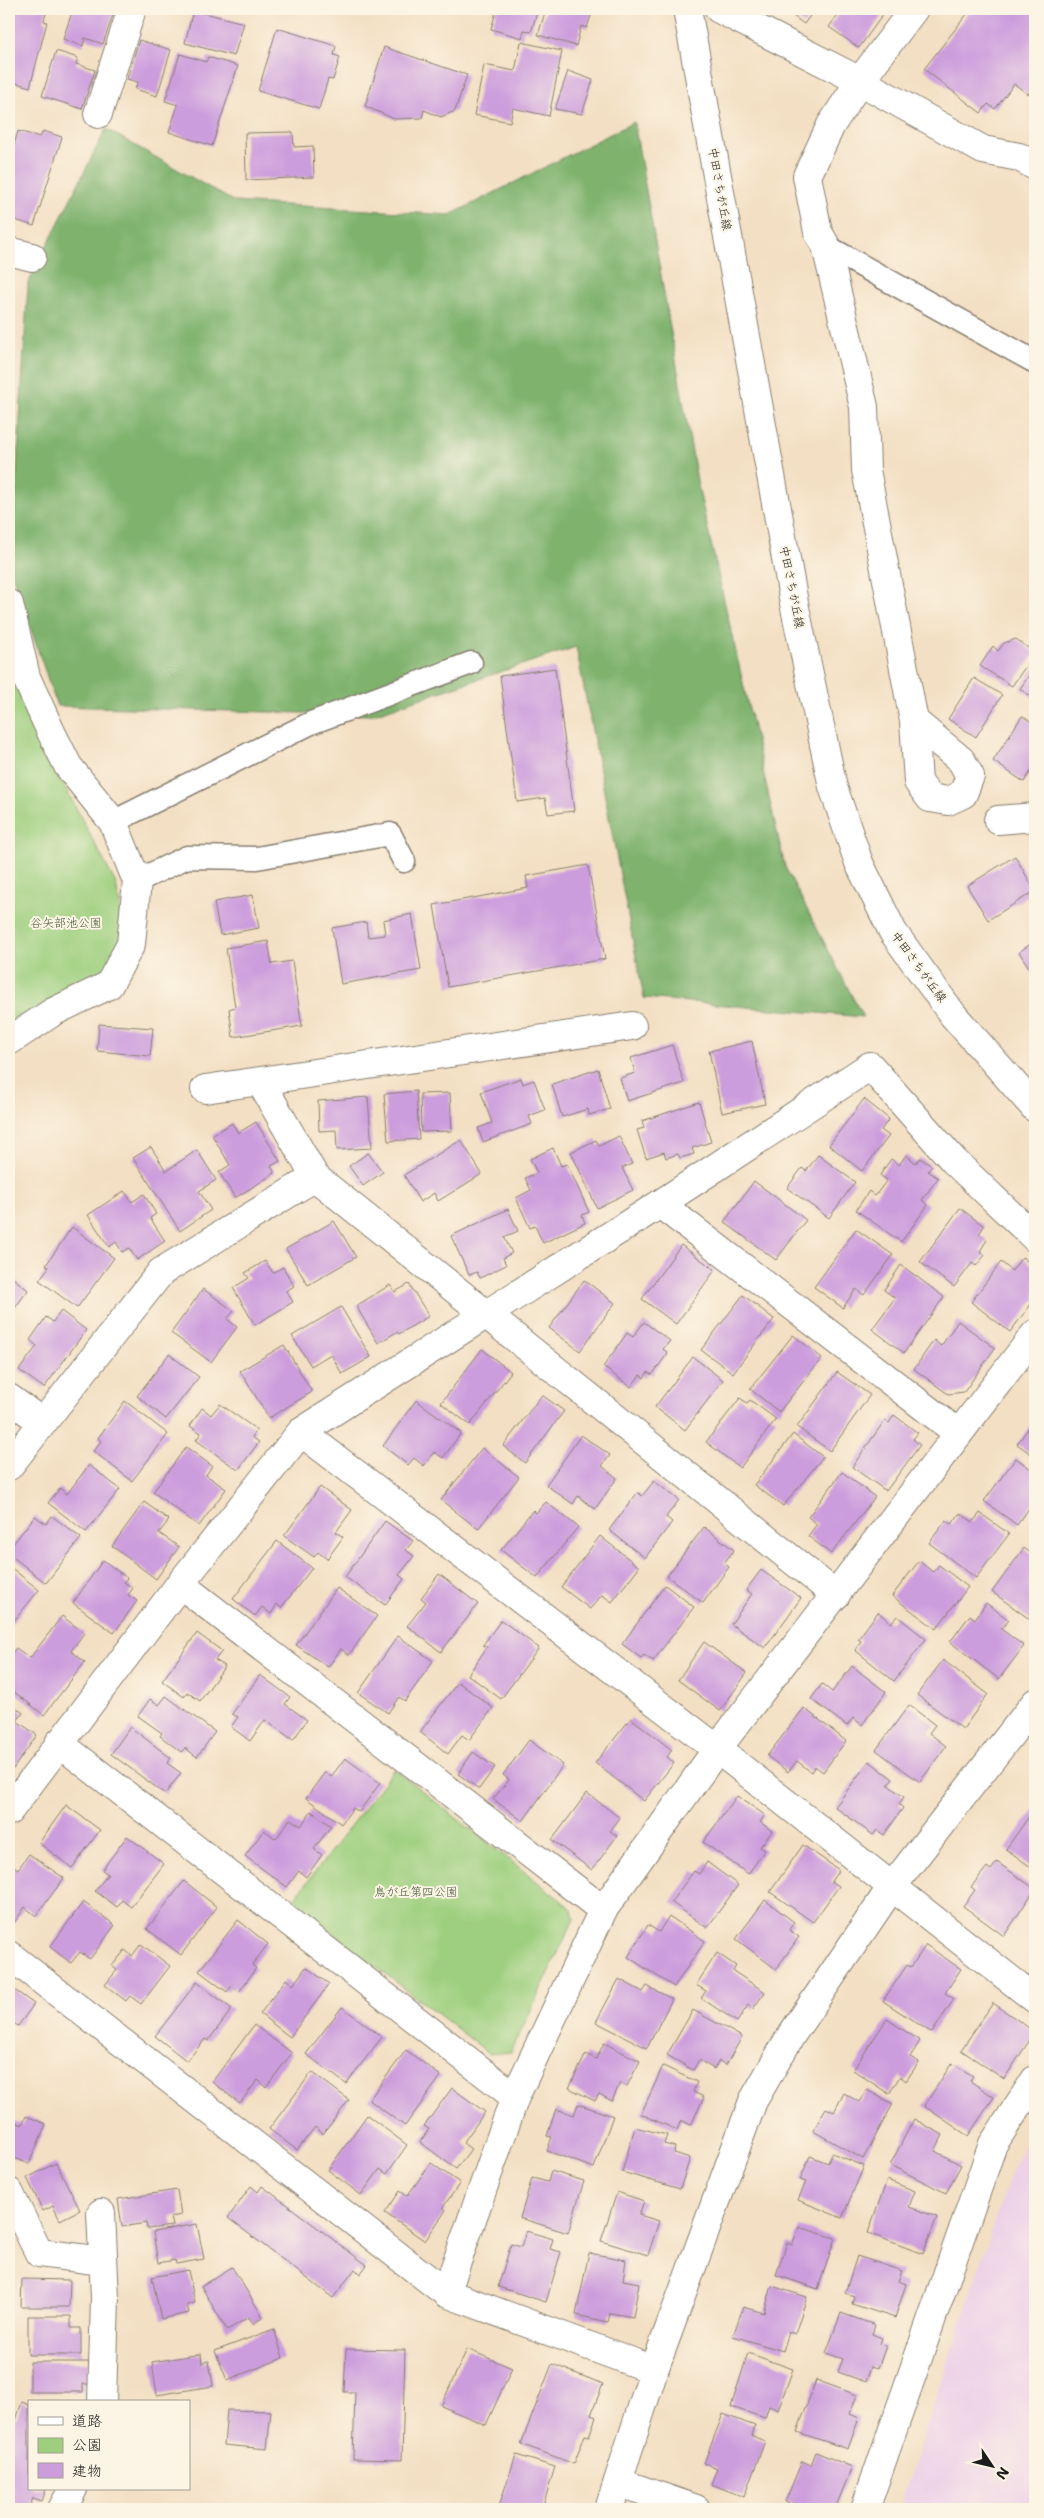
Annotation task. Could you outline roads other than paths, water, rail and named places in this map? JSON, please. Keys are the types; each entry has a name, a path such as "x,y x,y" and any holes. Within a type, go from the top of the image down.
{"street":[{"path":"98,114 132,9"},
{"name":"中田さちが丘線","path":"687,9 794,603 833,787 859,863 893,932 954,1015 1035,1108"},
{"path":"719,9 860,81 983,150 1019,157 1035,166"},
{"path":"914,9 860,81 831,125 807,176 818,232 826,246 864,406 866,470 914,721"},
{"path":"9,604 26,677 68,766 113,822 137,881 131,944 108,985 53,1012 9,1041"},
{"path":"998,820 1034,815"},
{"path":"205,1089 632,1026"},
{"path":"9,1811 180,1584 301,1432 660,1204 870,1066 954,1160 1035,1238"},
{"path":"260,1081 315,1177 485,1316 836,1595"},
{"path":"9,1466 161,1272 315,1177"},
{"path":"660,1204 958,1433"},
{"path":"446,2293 515,2097 603,1910 716,1749 1035,1334"},
{"path":"9,1398 42,1422"},
{"path":"301,1432 716,1749 1035,1999"},
{"path":"180,1584 603,1910"},
{"path":"609,2509 654,2370 753,2101 790,2037 892,1888 1035,1702"},
{"path":"59,1743 515,2097"},
{"path":"9,1955 446,2293 654,2370"},
{"path":"865,2509 993,2144 1035,2080"},
{"path":"9,2192 39,2253 103,2261"},
{"path":"101,2213 105,2298 102,2400"},
{"path":"618,2482 696,2509"},
{"path":"62,2509 72,2490"}],"lane":[{"path":"826,246 1035,362"},
{"path":"113,822 311,723 471,663"},
{"path":"137,881 187,857 257,858 390,834 404,861"}],"park label":[{"name":"谷矢部池公園","path":"66,923"},
{"name":"鳥が丘第四公園","path":"416,1892"}]}
